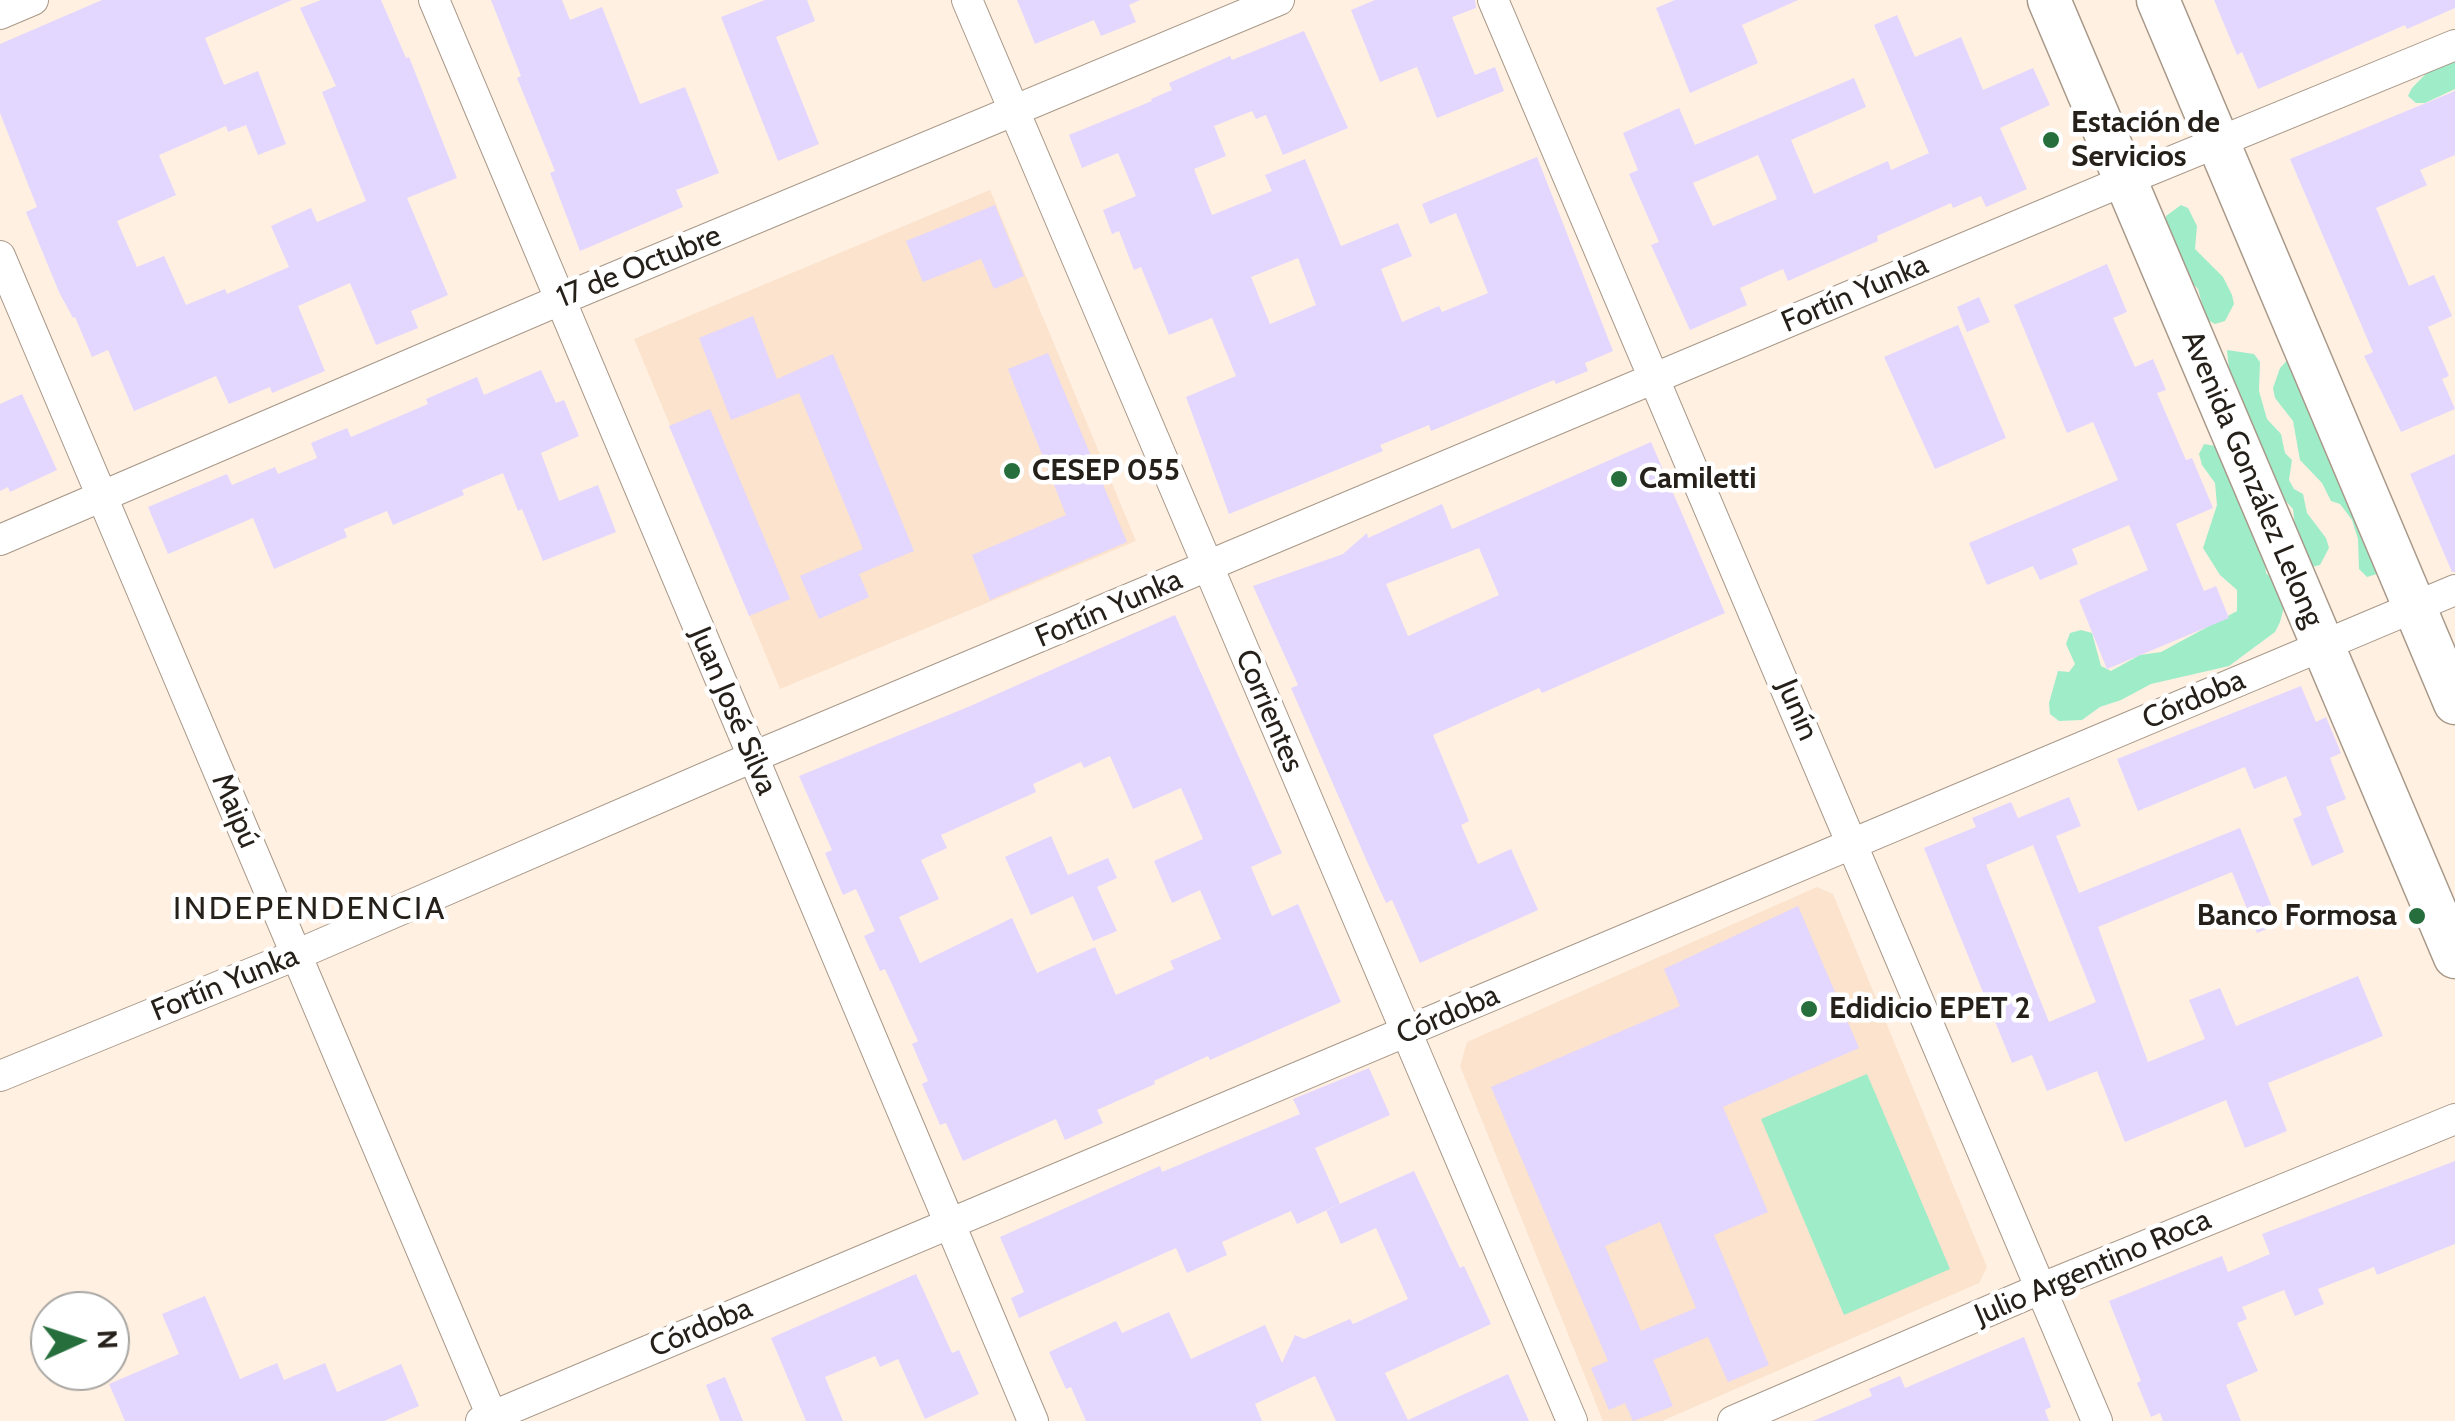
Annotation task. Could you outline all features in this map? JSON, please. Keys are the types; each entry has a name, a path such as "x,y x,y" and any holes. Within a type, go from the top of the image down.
{"main road":[{"name":"Avenida González Lelong","path":"2049,0 2455,957"},
{"path":"2158,0 2455,703"}],"street":[{"path":"0,14 32,0"},
{"name":"Juan José Silva","path":"434,0 1033,1421"},
{"name":"Corrientes","path":"967,0 1572,1421"},
{"name":"17 de Octubre","path":"0,540 560,300 1280,0"},
{"name":"Junín","path":"1493,0 2097,1421"},
{"name":"Fortín Yunka","path":"0,1076 296,955 753,757 1654,378 2455,45"},
{"name":"Maipú","path":"0,256 489,1420"},
{"name":"Córdoba","path":"489,1420 2455,590"},
{"name":"Julio Argentino Roca","path":"1733,1421 2042,1288 2455,1119"}],"shaded area":[{"path":"990,190 1136,541 780,689 634,339"},
{"path":"1817,887 1833,894 1987,1267 1979,1283 1662,1421 1603,1421 1460,1066 1467,1042"}],"green space":[{"path":"2455,44 2455,89 2425,103 2416,103 2408,96 2412,88"},
{"path":"2181,205 2188,208 2197,226 2195,249 2223,277 2232,295 2234,304 2225,321 2215,324 2206,319 2198,289 2177,267 2166,248 2166,216"},
{"path":"2227,350 2254,354 2260,362 2259,391 2267,419 2281,434 2285,453 2292,460 2289,480 2303,494 2307,513 2329,548 2320,565 2311,567 2298,552 2293,509 2279,494 2231,390"},
{"path":"2294,353 2387,568 2377,574 2367,577 2359,569 2358,539 2352,520 2340,504 2331,501 2322,483 2300,460 2293,421 2275,398 2273,388 2280,368"},
{"path":"2204,444 2227,448 2262,527 2266,573 2282,588 2283,611 2275,632 2229,666 2151,684 2100,707 2082,720 2059,721 2050,714 2049,703 2058,671 2069,672 2075,664 2066,644 2070,633 2092,633 2101,666 2111,671 2140,655 2161,652 2237,611 2237,590 2220,575 2203,548 2217,505 2215,483 2199,454"},
{"path":"1867,1074 1950,1269 1844,1315 1761,1119"}],"building":[{"path":"102,0 292,0 205,38 224,85 258,71 286,144 258,155 246,125 228,132 226,126 159,155 176,195 117,221 137,267 164,256 186,305 225,289 227,294 289,267 271,226 311,208 317,222 366,201 322,92 336,86 300,8 321,0 381,0 406,58 409,57 457,178 407,198 448,295 411,311 418,328 376,345 350,283 298,306 325,371 272,393 270,387 229,404 216,376 134,411 108,350 92,357 59,292 26,212 37,207 0,113 0,44"},
{"path":"491,0 562,0 570,20 602,7 640,104 685,87 719,173 676,190 683,207 580,251 550,173 555,171"},
{"path":"765,0 807,0 815,21 776,37 819,144 778,161 721,17"},
{"path":"1017,0 1140,0 1129,5 1136,22 1101,36 1094,20 1035,44"},
{"path":"1375,0 1475,0 1476,8 1452,17 1475,75 1495,67 1504,91 1437,118 1417,67 1380,82 1351,10"},
{"path":"1675,0 1798,0 1742,25 1758,63 1690,93 1656,8"},
{"path":"2214,0 2455,0 2455,8 2407,29 2405,25 2258,89 2242,52 2237,55"},
{"path":"1897,15 1915,57 1961,37 1983,90 2033,68 2050,105 2000,128 2027,189 1986,207 1981,196 1953,208 1951,203 1788,281 1783,269 1740,288 1747,305 1690,330 1651,245 1659,242 1629,174 1638,170 1623,133 1679,108 1695,145 1854,78 1866,107 1791,140 1814,194 1888,161 1891,170 1929,153 1874,25","holes":["1758,155 1777,199 1713,226 1693,183"]},
{"path":"1304,31 1348,128 1283,155 1266,115 1256,119 1252,111 1214,126 1226,156 1194,169 1212,215 1272,191 1265,175 1305,159 1341,246 1398,223 1412,256 1381,269 1402,322 1439,306 1442,312 1488,293 1456,213 1430,224 1422,204 1537,157 1613,351 1585,363 1588,371 1556,384 1554,380 1431,431 1429,425 1380,445 1383,451 1229,514 1186,397 1236,376 1212,318 1169,335 1141,267 1134,270 1119,231 1112,234 1103,210 1136,196 1118,153 1082,168 1069,135 1152,101 1172,90 1169,83 1230,56 1232,60","holes":["1298,258 1316,305 1270,324 1251,277"]},
{"path":"2455,91 2455,155 2420,170 2427,185 2376,208 2409,286 2434,275 2452,316 2428,327 2449,376 2442,379 2455,409 2401,432 2364,356 2373,352 2290,159"},
{"path":"995,205 1024,276 994,289 981,259 923,282 906,241"},
{"path":"2107,264 2127,312 2113,318 2135,367 2153,359 2166,390 2157,393 2186,460 2192,458 2213,508 2176,524 2204,591 2216,586 2229,618 2107,669 2079,600 2148,570 2129,525 2072,549 2078,564 2040,580 2033,566 1987,585 1969,543 2118,480 2093,422 2067,433 2014,305"},
{"path":"1979,297 1990,322 1967,332 1957,307"},
{"path":"753,316 777,379 833,354 914,551 859,574 869,597 819,619 800,576 863,549 799,393 731,420 699,338"},
{"path":"1958,325 2006,438 1935,469 1884,357"},
{"path":"1048,353 1127,542 990,600 972,555 1066,515 1008,369"},
{"path":"541,370 556,403 564,400 579,436 541,453 559,501 598,485 616,532 543,561 503,473 462,490 464,495 393,525 387,511 344,529 347,537 274,569 253,518 168,554 148,507 227,474 232,485 275,467 278,474 317,458 311,443 347,428 351,437 428,404 426,399 477,377 484,395"},
{"path":"22,394 57,470 10,492 8,487 0,491 0,404"},
{"path":"710,409 790,599 749,616 669,426"},
{"path":"1651,442 1725,613 1542,693 1539,688 1433,735 1469,821 1461,825 1478,864 1511,849 1538,910 1420,963 1392,900 1386,903 1369,866 1291,688 1298,685 1253,586 1343,554 1367,533 1368,538 1442,504 1452,529","holes":["1479,548 1499,595 1408,636 1386,584"]},
{"path":"2455,454 2455,572 2452,572 2410,474"},
{"path":"1175,615 1282,853 1251,867 1272,916 1298,904 1341,1002 1154,1081 1155,1084 1097,1110 1103,1123 1065,1140 1056,1119 963,1161 946,1123 940,1125 922,1084 928,1081 912,1044 918,1041 885,969 880,971 864,936 875,931 856,889 843,895 825,853 832,850 799,776 968,707","holes":["1110,756 1133,809 1181,788 1203,839 1154,861 1172,903 1200,890 1221,939 1170,961 1174,969 1116,995 1095,947 1037,973 1012,918 920,963 899,917 939,899 921,860 947,848 941,835 1036,792 1033,784 1081,762 1084,768"]},
{"path":"2301,686 2316,722 2326,717 2341,753 2330,758 2346,799 2326,807 2344,852 2312,866 2293,819 2302,815 2286,776 2254,789 2245,767 2138,811 2117,759"},
{"path":"2069,797 2081,826 2056,836 2079,893 2240,828 2279,924 2257,933 2232,872 2098,927 2148,1062 2205,1039 2189,1000 2220,988 2236,1026 2358,976 2383,1036 2268,1083 2287,1131 2245,1148 2226,1100 2125,1142 2097,1071 2047,1091 2032,1055 2012,1063 1924,848 1976,827 1972,818 2011,802 2018,818","holes":["2033,845 2096,1002 2049,1022 1986,865"]},
{"path":"1051,836 1068,875 1108,858 1117,878 1097,887 1117,931 1093,941 1073,896 1031,915 1005,857"},
{"path":"1798,906 1859,1048 1723,1107 1768,1212 1714,1235 1769,1365 1728,1382 1708,1337 1653,1360 1673,1406 1633,1421 1625,1403 1609,1410 1591,1368 1608,1361 1491,1087 1680,1006 1664,969","holes":["1660,1222 1696,1308 1641,1331 1605,1246"]},
{"path":"1369,1068 1390,1115 1315,1148 1340,1204 1297,1224 1291,1211 1222,1242 1227,1255 1187,1273 1176,1248 1019,1318 1011,1298 1024,1292 1000,1237 1160,1166 1162,1172 1300,1114 1293,1099"},
{"path":"2455,1161 2455,1244 2377,1275 2374,1267 2318,1289 2324,1304 2295,1316 2284,1290 2242,1307 2247,1319 2237,1323 2258,1371 2226,1385 2241,1421 2163,1421 2160,1413 2151,1417 2109,1301 2222,1256 2228,1272 2270,1254 2262,1234"},
{"path":"1414,1171 1491,1324 1385,1373 1408,1420 1508,1374 1529,1421 1336,1421 1315,1376 1255,1404 1262,1421 1086,1421 1049,1352 1116,1321 1122,1333 1169,1312 1191,1359 1265,1325 1282,1363 1295,1335 1304,1339 1350,1319 1353,1324 1408,1299 1376,1228 1341,1244 1326,1210"},
{"path":"916,1274 952,1353 959,1350 979,1394 925,1419 898,1359 880,1367 875,1356 825,1377 843,1421 806,1421 771,1338"},
{"path":"205,1296 240,1379 277,1363 284,1380 325,1363 337,1392 401,1364 419,1406 384,1421 125,1421 112,1391 130,1391 130,1375 179,1354 162,1314"},
{"path":"2024,1337 2051,1407 2045,1410 2049,1421 1813,1421 1872,1396 1869,1389 1900,1376 1905,1388"},
{"path":"725,1377 743,1421 720,1421 706,1385"}],"place":[{"name":"Estación de Servicios","path":"2051,140"},
{"name":"CESEP 055","path":"1012,471"},
{"name":"Camiletti","path":"1619,479"},
{"name":"Banco Formosa","path":"2417,916"},
{"name":"Edidicio EPET 2","path":"1809,1009"}],"district":[{"name":"INDEPENDENCIA","path":"310,910"}]}
